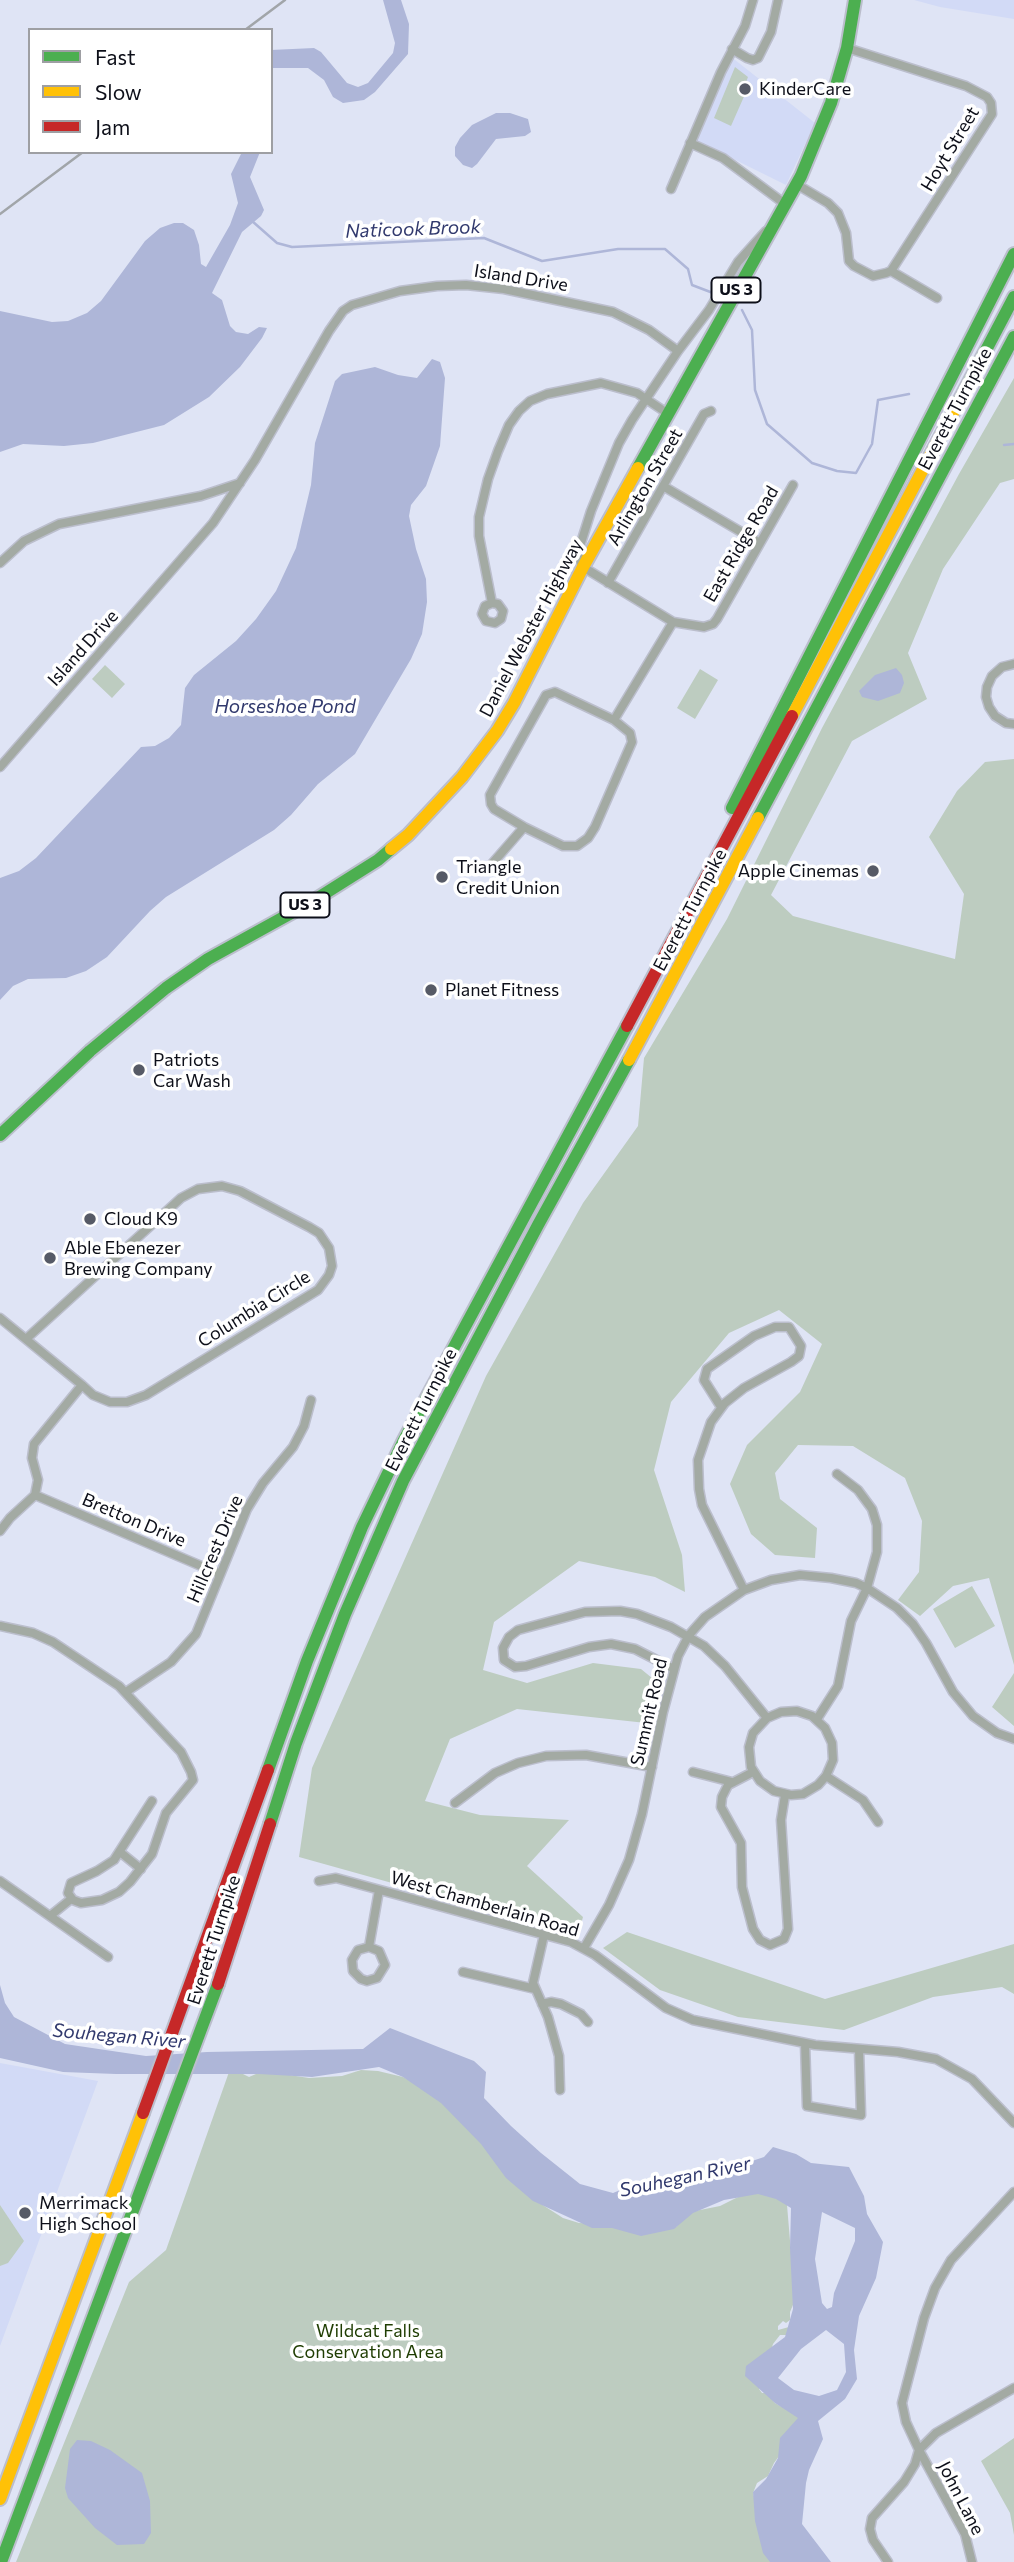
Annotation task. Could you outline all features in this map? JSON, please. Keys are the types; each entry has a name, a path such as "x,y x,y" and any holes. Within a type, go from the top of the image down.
{"main road":[{"name":"Daniel Webster Highway","path":"0,1135 90,1051 166,988 208,959 362,871 408,835 462,778 497,731 529,675 583,567 796,184 825,121 847,48 855,0"},
{"path":"726,838 732,807 1014,254"},
{"name":"Everett Turnpike","path":"0,2500 307,1661 362,1527 404,1440 1014,298"},
{"name":"Everett Turnpike","path":"1,2562 206,2020 296,1743 345,1614 403,1481 1014,337"}],"street":[{"path":"671,188 732,49 745,26 753,0"},
{"path":"732,49 747,58 758,58 771,32 778,0"},
{"name":"Hoyt Street","path":"847,48 966,86 987,97 992,108 989,121 891,271"},
{"path":"690,143 723,158 785,204"},
{"path":"796,184 828,202 838,213 846,233 847,253 854,266 873,276 891,271 937,298"},
{"path":"614,720 673,622 583,567 580,561 580,546 591,511 619,443 645,398 709,310 747,250 776,220"},
{"name":"Island Drive","path":"0,767 213,523 240,483 336,320 352,304 369,298 437,286 466,285 504,289 613,312 649,330 678,351"},
{"path":"492,603 479,536 479,517 498,452 509,425 519,411 530,401 547,394 601,383 628,389 667,413"},
{"name":"Arlington Street","path":"608,583 704,414 711,411"},
{"path":"0,563 24,541 59,524 201,496 240,483"},
{"name":"East Ridge Road","path":"673,622 699,627 713,624 793,485"},
{"path":"663,486 760,543"},
{"path":"1014,664 1002,667 992,676 986,687 989,707 995,716 1014,724"},
{"path":"555,692 614,720 630,733 631,747 588,838 576,846 563,846 524,827 491,804 490,794 546,695 555,692"},
{"path":"490,866 524,827"},
{"name":"Columbia Circle","path":"0,1318 93,1395 110,1402 127,1402 146,1395 318,1290 330,1275 332,1256 326,1241 309,1227 240,1191 222,1186 198,1189 181,1198 26,1339"},
{"path":"721,1407 704,1380 707,1369 747,1340 766,1330 782,1325 792,1330 801,1346 799,1356 744,1388 721,1407 708,1430 698,1460 699,1489 708,1521 744,1590"},
{"path":"0,1531 35,1494 38,1480 33,1458 34,1444 82,1385"},
{"name":"Hillcrest Drive","path":"126,1692 171,1662 191,1642 251,1501 293,1447 304,1426 311,1400"},
{"path":"817,1719 838,1686 851,1620 867,1588 877,1552 876,1518 867,1500 846,1479 836,1474"},
{"name":"Bretton Drive","path":"35,1494 220,1574"},
{"name":"Summit Road","path":"584,1948 609,1905 629,1860 678,1656 689,1635 705,1617 744,1590 771,1580 800,1575 831,1578 867,1588 897,1608 913,1624 966,1709 988,1728 1014,1739"},
{"path":"674,1669 635,1649 611,1644 589,1647 526,1667 515,1667 505,1660 503,1648 509,1637 518,1630 600,1611 637,1614 689,1635 725,1666 767,1718"},
{"path":"0,1626 33,1633 55,1643 126,1692 181,1752 190,1766 192,1780 168,1810 155,1850 141,1869 123,1889 107,1898 83,1903 71,1899"},
{"path":"792,1710 817,1719 825,1728 832,1743 833,1760 826,1776 808,1791 785,1795 769,1789 753,1772 749,1757 750,1742 756,1729 767,1718 792,1710"},
{"path":"455,1803 495,1773 545,1756 586,1755 652,1767"},
{"path":"693,1772 732,1782"},
{"path":"753,1772 732,1782 723,1793 721,1807 741,1843 742,1888 753,1929 760,1940 770,1945 784,1940 788,1929 781,1820 785,1795"},
{"path":"826,1776 863,1800 877,1822"},
{"path":"71,1899 68,1889 72,1881 102,1869 120,1852 152,1801"},
{"path":"120,1852 141,1869"},
{"name":"West Chamberlain Road","path":"319,1881 336,1878 584,1948 655,2000 679,2014 715,2025 805,2043 898,2052 936,2059 972,2079 1014,2123"},
{"path":"0,1881 108,1957"},
{"path":"369,1947 379,1890"},
{"path":"50,1916 71,1899"},
{"path":"544,1935 534,1983 559,2056 560,2090"},
{"path":"369,1947 379,1951 385,1965 377,1978 367,1981 356,1976 352,1960 358,1950 369,1947"},
{"path":"463,1972 535,1989"},
{"path":"542,2004 561,2004 581,2014 588,2022"},
{"path":"805,2043 807,2106 861,2115 859,2049"},
{"name":"John Lane","path":"972,2562 957,2516 919,2451 906,2422 902,2403 924,2318 935,2288 951,2260 1014,2192"},
{"path":"888,2562 873,2540 870,2529 872,2518 904,2482 919,2451 936,2433 1014,2388"}],"shaded area":[{"path":"914,0 1014,0 1014,19 940,7"},
{"name":"KinderCare","path":"730,56 815,123 786,185 697,141"},
{"name":"Merrimack High School","path":"0,2063 98,2081 0,2346"}],"green space":[{"path":"735,67 748,77 743,90 746,92 731,126 714,118"},
{"path":"1014,378 1014,479 1000,483 943,569 908,653 927,699 852,741 771,895 793,916 955,959 964,894 929,837 957,791 985,762 1014,759 1014,1665 989,1578 953,1586 920,1616 898,1600 919,1572 922,1521 905,1478 853,1446 798,1445 775,1473 780,1499 817,1528 815,1558 775,1555 751,1534 730,1484 747,1445 800,1392 822,1344 779,1310 729,1333 671,1402 654,1470 682,1555 685,1592 655,1577 579,1561 494,1622 483,1670 527,1683 593,1663 641,1669 663,1687 646,1723 517,1709 450,1739 425,1801 480,1815 569,1820 527,1866 583,1917 578,1935 299,1857 312,1768 486,1376 583,1203 638,1126 644,1058 727,919 822,728"},
{"path":"105,665 125,684 112,698 92,679"},
{"path":"700,669 718,680 695,719 677,708"},
{"path":"972,1586 995,1626 955,1648 933,1609"},
{"path":"1014,1673 1014,1726 992,1707"},
{"path":"627,1932 825,1999 1014,1944 1014,1994 1002,1987 933,1997 844,2030 738,2017 660,1990 603,1948"},
{"name":"Wildcat Falls Conservation Area","path":"361,2070 403,2077 440,2097 538,2202 563,2218 579,2223 676,2227 690,2212 720,2206 738,2197 759,2192 781,2199 787,2205 795,2300 790,2320 786,2323 783,2321 778,2326 778,2330 789,2327 787,2335 780,2335 773,2344 759,2389 762,2393 767,2393 775,2403 787,2407 798,2416 798,2420 787,2445 768,2476 757,2483 753,2493 772,2562 16,2562 129,2282 166,2250 229,2072 249,2077 263,2071 309,2078 342,2076"},
{"path":"0,2205 24,2241 8,2263 0,2266"},
{"path":"1014,2438 1014,2535 1010,2513 981,2461"}],"water":[{"path":"383,0 401,0 409,24 408,54 375,92 364,100 343,103 333,97 324,80 308,68 273,68 273,50 314,48 321,52 347,83 358,87 368,83 393,53 395,43"},
{"path":"496,113 510,113 528,119 531,132 525,136 496,139 472,168 463,165 455,156 455,147 460,138 472,125"},
{"path":"241,154 259,154 250,177 264,210 261,216 242,232 212,293 222,300 230,326 236,332 248,334 259,327 267,328 240,367 209,397 164,425 93,443 64,446 23,444 0,452 0,311 52,322 68,321 87,313 101,301 145,241 160,228 174,223 183,223 194,230 201,264 206,267 230,225 238,203 231,174"},
{"name":"Horseshoe Pond","path":"432,359 440,362 445,378 440,446 426,486 411,505 409,516 426,579 427,602 422,634 411,659 355,754 318,784 274,830 166,897 107,957 86,971 66,978 28,979 13,986 0,1000 0,878 19,871 36,858 141,747 155,746 169,738 181,725 185,688 194,675 236,641 276,591 296,548 311,485 315,443 335,381 342,374 375,367 417,378"},
{"path":"896,668 904,683 900,693 878,701 862,697 859,691 875,675"},
{"path":"0,1985 5,2003 14,2017 65,2044 146,2056 363,2049 390,2028 474,2061 486,2072 484,2098 541,2153 580,2184 613,2193 650,2178 674,2184 689,2177 719,2172 764,2157 773,2147 796,2154 811,2163 849,2167 864,2196 867,2214 883,2242 876,2278 859,2316 854,2350 857,2379 845,2399 818,2421 823,2439 806,2483 802,2524 831,2562 770,2562 763,2553 755,2521 753,2492 766,2479 778,2458 780,2438 798,2418 775,2403 745,2376 746,2366 785,2337 793,2309 791,2208 776,2199 758,2194 724,2200 693,2213 674,2229 641,2236 612,2228 592,2228 533,2201 506,2178 481,2144 441,2103 403,2077 379,2067 312,2077 259,2074 116,2074 63,2072 0,2058","holes":["822,2212 855,2228 855,2241 834,2293 832,2307 827,2309 822,2303 815,2259","826,2330 844,2344 846,2372 837,2390 819,2396 794,2390 778,2378 801,2349"]},
{"path":"77,2440 91,2441 110,2450 142,2473 150,2501 151,2533 144,2544 117,2545 95,2528 68,2498 65,2488 70,2449"}],"waterway":[{"name":"Naticook Brook","path":"252,221 277,243 292,247 484,238 542,261 618,249 665,249 688,269 692,285 713,293"},
{"name":"Naticook Brook","path":"742,310 752,330 755,390 767,424 812,463 837,471 856,473 872,444 878,400 909,394"},
{"name":"Naticook Brook","path":"1004,445 1014,444"}],"railway":[{"path":"248,28 285,0"},
{"path":"0,214 80,154"}],"traffic: fast":[{"path":"638,468 801,176 831,103 847,48 855,0"},
{"path":"732,808 1014,254"},
{"path":"955,409 1014,297"},
{"path":"758,818 1014,337"},
{"path":"0,1135 90,1051 166,988 208,959 313,901 391,849"},
{"path":"268,1770 307,1661 362,1527 404,1440 627,1026"},
{"path":"270,1824 296,1743 345,1614 403,1481 538,1225 629,1060"},
{"path":"1,2562 218,1984"}],"traffic: slow":[{"path":"792,716 955,409"},
{"path":"391,849 408,835 462,777 497,731 638,468"},
{"path":"629,1060 758,818"},
{"path":"0,2499 143,2113"}],"traffic: jam":[{"path":"627,1026 792,716"},
{"path":"143,2113 268,1770"},
{"path":"218,1984 270,1824"}],"place":[{"name":"KinderCare","path":"745,89"},
{"name":"Apple Cinemas","path":"873,871"},
{"name":"Triangle Credit Union","path":"442,877"},
{"name":"Planet Fitness","path":"431,990"},
{"name":"Patriots Car Wash","path":"139,1070"},
{"name":"Cloud K9","path":"90,1219"},
{"name":"Able Ebenezer Brewing Company","path":"50,1258"},
{"name":"Merrimack High School","path":"25,2213"}],"water label":[{"name":"Souhegan River","path":"119,2036"},
{"name":"Souhegan River","path":"685,2177"}]}
